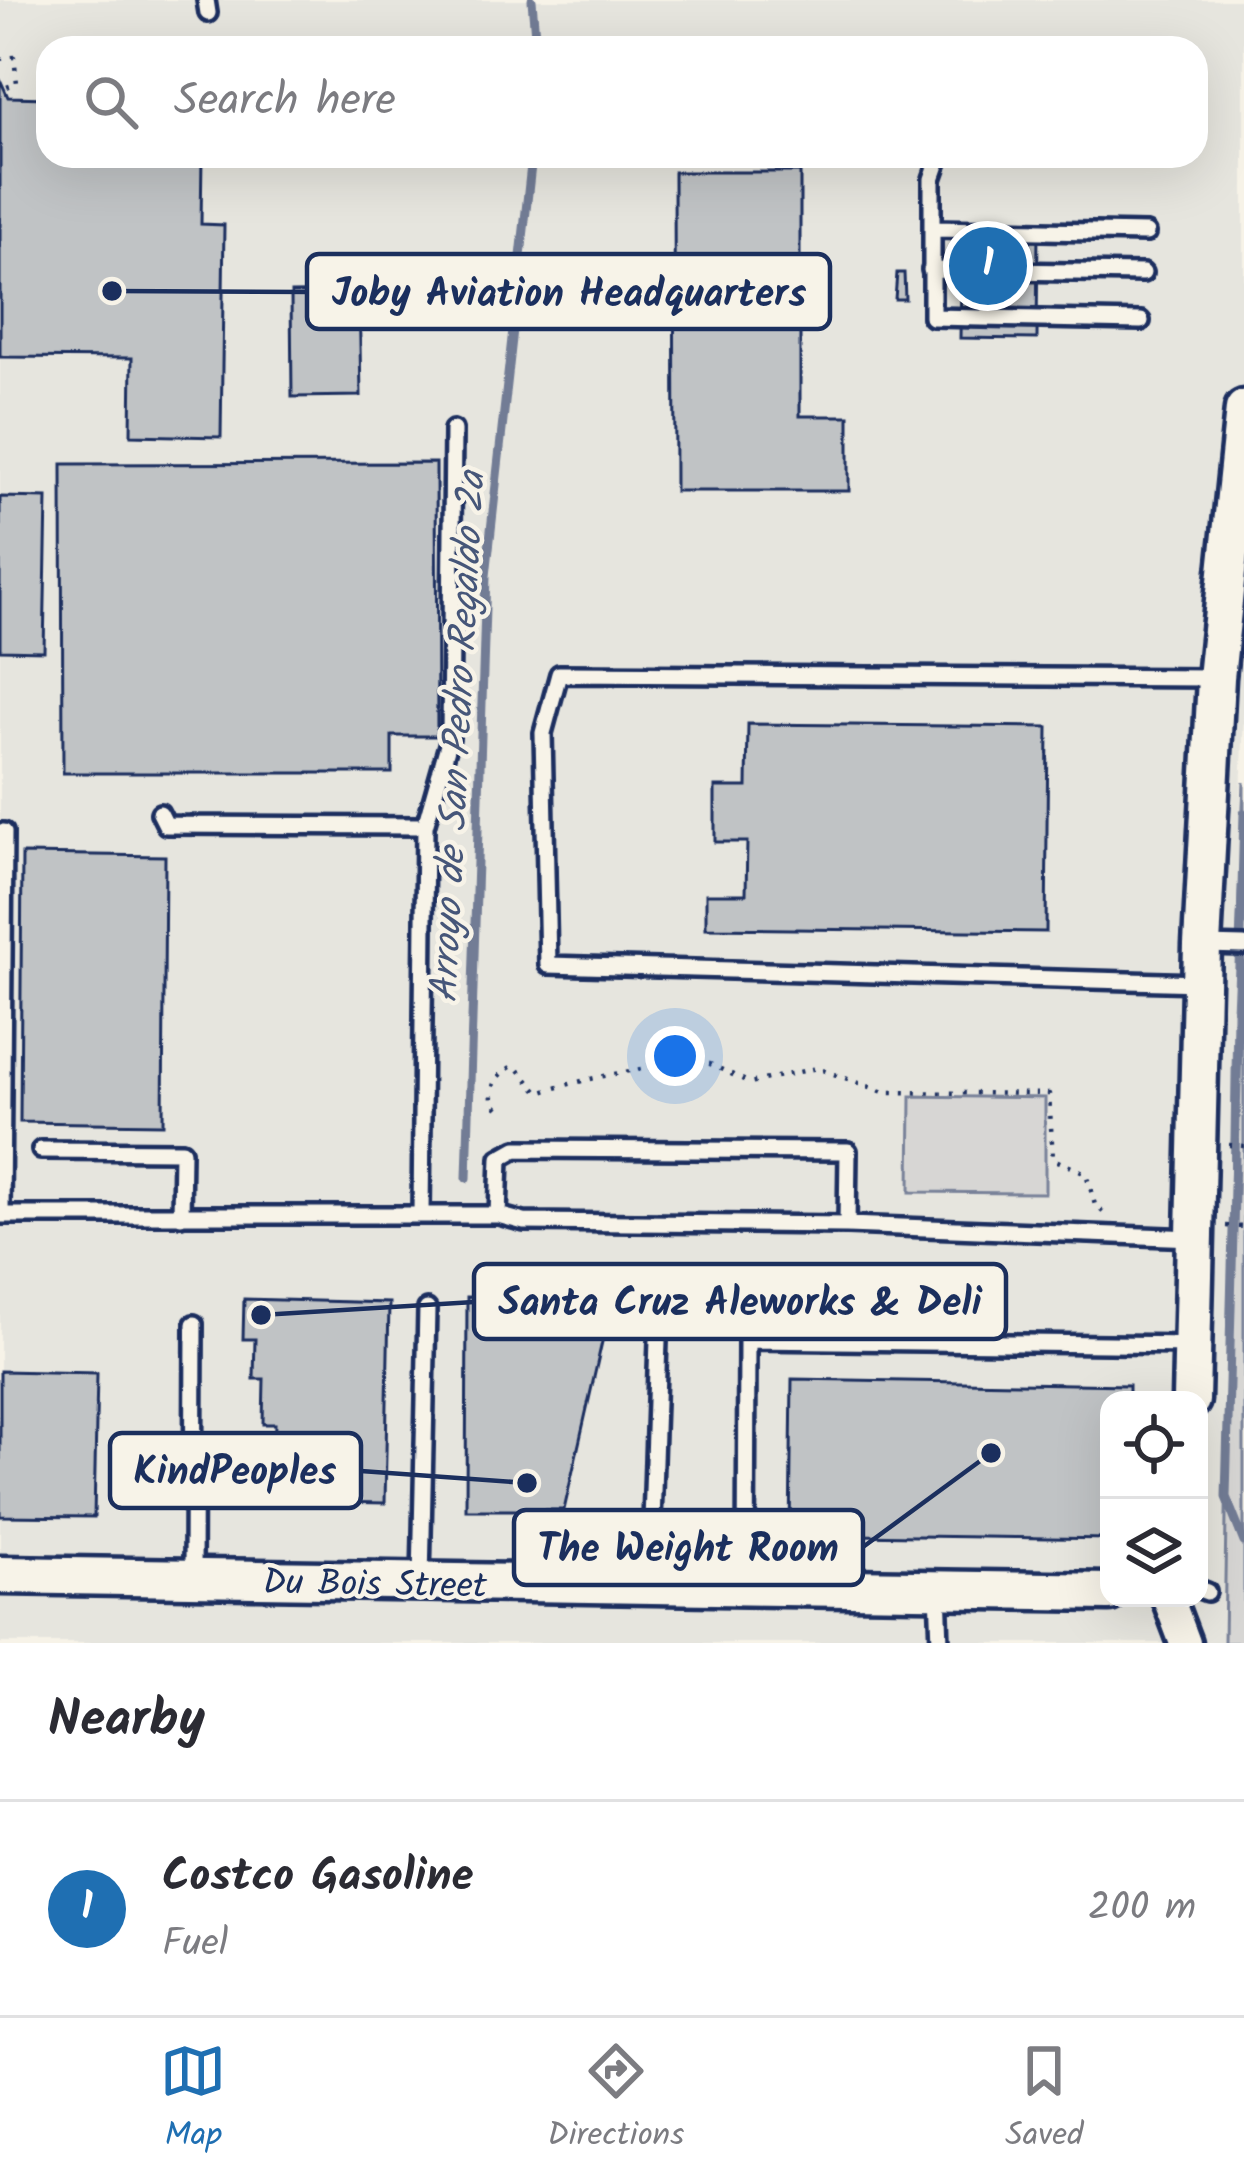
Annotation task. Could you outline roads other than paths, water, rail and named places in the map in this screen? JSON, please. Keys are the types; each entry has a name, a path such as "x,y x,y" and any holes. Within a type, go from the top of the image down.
{"street":[{"path":"1191,1391 1192,1345 1210,1232 1201,983 1216,678 1244,409"},
{"name":"Du Bois Street","path":"0,1574 1100,1592"},
{"path":"1171,1607 1185,1643"}],"lane":[{"path":"936,168 932,317 1141,321"},
{"path":"932,229 1146,233"},
{"path":"931,270 1143,273"},
{"path":"421,1214 425,826 450,738 453,430"},
{"path":"1201,983 548,965 543,733 559,674 1216,678"},
{"path":"160,813 166,824 425,826"},
{"path":"0,832 4,832 0,1215 498,1215 524,1222 1210,1232"},
{"path":"1202,945 1244,946"},
{"path":"498,1215 500,1158 516,1149 848,1151 847,1225"},
{"path":"40,1150 182,1151 181,1216"},
{"path":"421,1583 427,1309"},
{"path":"194,1324 194,1579"},
{"path":"650,1586 658,1340"},
{"path":"746,1587 747,1340 1192,1345"},
{"path":"938,1590 940,1643"}],"waterway":[{"name":"Arroyo de San Pedro Regaldo 2a","path":"532,0 535,36"},
{"name":"Arroyo de San Pedro Regaldo 2a","path":"467,1178 486,576 531,168"},
{"path":"1244,813 1226,1497 1244,1542"}],"place":[{"name":"Costco Gasoline","path":"988,266"},
{"name":"Joby Aviation Headquarters","path":"112,291"},
{"name":"Santa Cruz Aleworks & Deli","path":"261,1315"},
{"name":"The Weight Room","path":"991,1453"},
{"name":"KindPeoples","path":"527,1483"}]}
